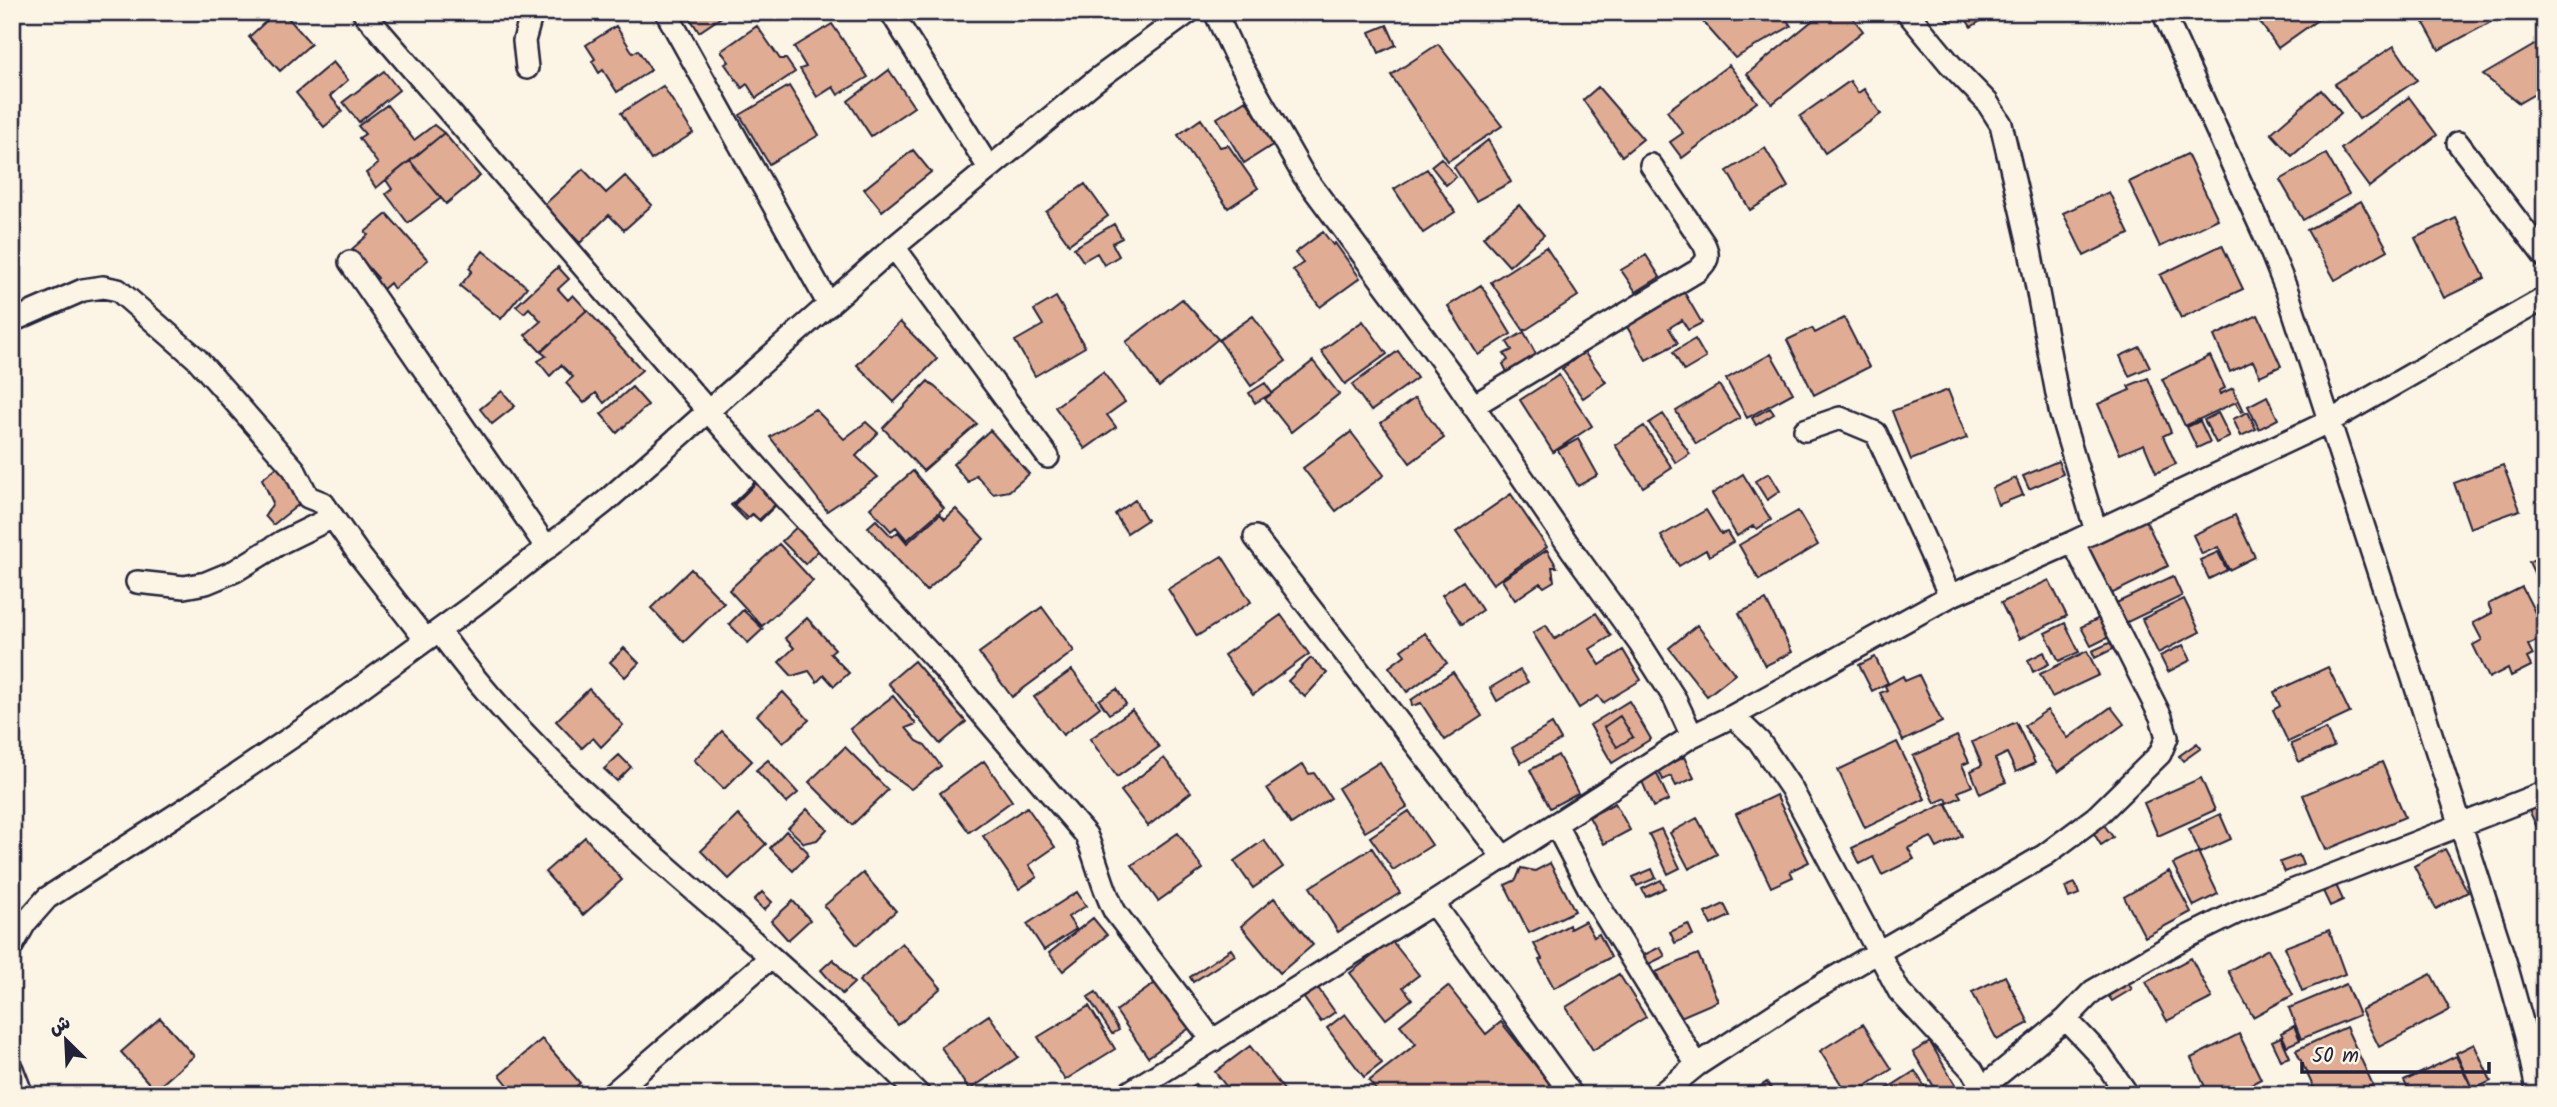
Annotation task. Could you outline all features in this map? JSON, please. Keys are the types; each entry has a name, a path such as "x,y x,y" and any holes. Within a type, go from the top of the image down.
{"street":[{"path":"363,12 781,494 935,659 1086,835 1107,898 1115,912 1213,1041"},
{"path":"527,68 524,41 532,12"},
{"path":"666,12 829,305"},
{"path":"891,12 989,169"},
{"path":"12,946 24,923 47,898 308,726 606,502 894,247 1096,80 1189,12"},
{"path":"1215,12 1240,64 1304,176 1455,379 1640,644 1675,699 1692,736"},
{"path":"1908,12 1950,64 1987,103 2001,124 2029,245 2061,415 2096,531"},
{"path":"2163,12 2273,257 2309,354 2505,961 2526,1036 2538,1095"},
{"path":"2458,143 2545,257"},
{"path":"1473,406 1697,271 1708,261 1709,254 1651,164"},
{"path":"894,247 1048,457"},
{"path":"350,262 547,548"},
{"path":"12,321 83,290 103,287 118,290 197,359 295,469 308,497 323,503 360,556 554,765 871,1047 919,1095"},
{"path":"1125,1095 1433,903 1692,736 1950,596 2073,542 2330,421 2545,298"},
{"path":"1805,430 1840,418 1876,433 1950,596"},
{"path":"136,582 184,587 206,583 235,571 282,542 333,517"},
{"path":"1255,537 1504,858"},
{"path":"1660,1095 1698,1065 1806,994 2045,855 2096,817 2160,754 2166,737 2161,717 2073,542"},
{"path":"1733,716 1759,741 1791,788 1899,991 1972,1070 1984,1091 2066,1019 2093,991 2179,941 2238,912 2545,792"},
{"path":"1556,825 1593,896 1698,1065"},
{"path":"1433,903 1572,1095"},
{"path":"611,1095 771,957"},
{"path":"2066,1019 2100,1055 2127,1095"},
{"path":"12,1069 22,1095"}],"building":[{"path":"276,12 283,12 311,44 280,71 249,37"},
{"path":"686,12 729,12 699,32"},
{"path":"1694,12 1781,12 1791,26 1735,58"},
{"path":"1823,12 1848,12 1863,31 1772,104 1747,74"},
{"path":"1943,12 1995,12 1971,27 1962,13 1949,22"},
{"path":"2253,12 2320,12 2323,16 2278,48"},
{"path":"2445,12 2490,12 2491,22 2439,50 2424,23"},
{"path":"832,24 868,77 838,95 833,87 817,97 800,69 806,67 794,47"},
{"path":"1387,25 1396,45 1379,53 1370,32"},
{"path":"616,26 633,53 638,50 651,70 617,92 603,70 599,73 592,61 595,59 586,45"},
{"path":"757,26 780,59 786,59 795,72 756,98 747,84 742,88 725,64 729,62 721,51"},
{"path":"2543,40 2545,88 2519,103 2483,75"},
{"path":"1438,44 1502,126 1448,161 1391,75"},
{"path":"2394,46 2417,80 2359,119 2335,84"},
{"path":"333,62 348,80 330,96 343,111 324,127 296,93"},
{"path":"1729,65 1757,102 1682,158 1670,142 1683,133 1667,111"},
{"path":"889,70 914,107 871,136 848,101"},
{"path":"384,71 399,90 359,122 343,102"},
{"path":"1850,81 1858,93 1864,89 1881,114 1825,153 1800,116"},
{"path":"663,86 693,133 651,160 621,113"},
{"path":"789,86 819,135 769,164 740,115"},
{"path":"1598,87 1643,139 1622,156 1583,100"},
{"path":"2321,90 2341,113 2292,156 2271,133"},
{"path":"2409,97 2437,135 2369,187 2341,149"},
{"path":"1246,100 1261,124 1265,121 1274,144 1244,163 1217,118"},
{"path":"387,105 414,140 434,125 444,133 376,188 366,173 378,164 359,138 365,134 358,126"},
{"path":"1201,119 1220,147 1228,145 1258,188 1228,208 1178,135"},
{"path":"444,133 480,176 446,204 410,161"},
{"path":"1488,140 1511,182 1476,201 1454,167"},
{"path":"1765,148 1788,187 1750,210 1727,171"},
{"path":"913,150 931,172 882,211 864,189"},
{"path":"2187,154 2218,219 2160,247 2129,182"},
{"path":"2326,154 2349,194 2303,220 2280,180"},
{"path":"1441,158 1456,177 1446,185 1431,166"},
{"path":"410,161 441,198 408,223 386,194 392,189 386,180"},
{"path":"583,169 606,193 625,176 652,205 624,230 609,215 580,243 544,205"},
{"path":"1427,169 1455,212 1423,233 1394,189"},
{"path":"1085,184 1108,216 1069,244 1046,212"},
{"path":"2109,192 2129,234 2084,256 2063,213"},
{"path":"2361,201 2388,250 2335,280 2307,230"},
{"path":"1519,205 1544,235 1509,266 1483,237"},
{"path":"387,214 428,260 394,289 390,283 381,291 373,282 378,278 352,249 368,235 365,232"},
{"path":"2456,218 2485,278 2444,298 2415,238"},
{"path":"1114,224 1122,238 1112,243 1119,256 1104,265 1097,253 1083,261 1074,248"},
{"path":"1323,232 1333,245 1335,243 1360,278 1320,307 1293,270 1303,263 1295,253"},
{"path":"2222,245 2243,289 2181,318 2160,275"},
{"path":"1546,247 1578,296 1524,331 1491,282"},
{"path":"483,251 527,287 501,319 460,286 472,271 469,268"},
{"path":"1646,255 1660,277 1636,292 1621,270"},
{"path":"558,267 569,279 558,289 568,300 573,295 587,310 541,352 525,335 541,321 529,308 524,313 516,306"},
{"path":"1481,285 1511,334 1478,355 1448,306"},
{"path":"1684,292 1702,323 1688,330 1682,320 1669,328 1678,343 1646,360 1626,325"},
{"path":"1056,297 1085,347 1035,376 1015,341 1043,325 1034,310"},
{"path":"1182,299 1218,339 1159,387 1126,342"},
{"path":"587,310 642,370 604,403 596,393 584,403 566,383 573,377 561,365 550,376 538,361 546,356 541,352"},
{"path":"2258,315 2281,366 2260,376 2253,361 2230,372 2214,336"},
{"path":"1253,316 1286,361 1251,386 1219,340"},
{"path":"1844,318 1869,367 1814,395 1787,340 1812,328 1815,333"},
{"path":"1363,321 1387,354 1345,384 1321,351"},
{"path":"900,322 937,359 894,402 857,365"},
{"path":"1524,332 1538,358 1508,374 1503,364 1508,360 1504,354 1512,350 1507,342"},
{"path":"1695,339 1706,358 1684,371 1673,352"},
{"path":"2140,347 2150,367 2129,376 2120,356"},
{"path":"1398,351 1417,378 1371,411 1352,385"},
{"path":"1584,352 1606,382 1583,398 1562,369"},
{"path":"1771,354 1793,393 1747,418 1726,379"},
{"path":"2210,356 2225,388 2219,391 2220,394 2233,388 2244,411 2241,412 2236,402 2185,426 2162,379"},
{"path":"1313,361 1339,394 1291,432 1265,399"},
{"path":"1103,372 1125,402 1107,415 1116,427 1085,449 1055,407"},
{"path":"1559,375 1592,426 1553,452 1520,400"},
{"path":"2148,378 2171,432 2163,436 2176,464 2156,473 2144,444 2120,454 2098,404 2130,390 2128,386"},
{"path":"928,381 977,424 923,471 883,428"},
{"path":"1265,383 1272,393 1255,403 1249,393"},
{"path":"1719,385 1740,418 1696,444 1676,411"},
{"path":"632,387 648,405 617,433 601,414"},
{"path":"1948,390 1967,438 1911,460 1892,411"},
{"path":"502,391 515,406 492,424 480,409"},
{"path":"2267,396 2278,419 2259,429 2248,406"},
{"path":"1415,398 1444,438 1410,463 1381,423"},
{"path":"1770,408 1774,414 1756,425 1752,418"},
{"path":"815,409 844,439 866,422 878,433 856,456 878,477 827,511 770,437"},
{"path":"2248,412 2256,429 2241,436 2233,419"},
{"path":"2218,413 2230,437 2216,443 2204,420"},
{"path":"1663,414 1690,454 1676,463 1649,423"},
{"path":"2200,421 2210,442 2197,448 2187,427"},
{"path":"1644,426 1672,468 1643,487 1615,445"},
{"path":"990,430 1029,474 1009,491 993,494 976,475 968,482 953,464"},
{"path":"1351,432 1384,475 1336,511 1303,468"},
{"path":"1578,439 1598,475 1578,486 1558,450"},
{"path":"2058,461 2063,474 2029,489 2023,476"},
{"path":"281,464 308,497 273,525 265,516 273,503 262,479"},
{"path":"2503,465 2520,510 2470,528 2454,483"},
{"path":"913,471 944,508 907,540 896,527 891,531 870,508"},
{"path":"1769,473 1780,491 1767,500 1755,481"},
{"path":"1743,474 1771,520 1757,529 1753,526 1737,536 1712,494"},
{"path":"759,478 780,500 759,520 753,514 746,520 731,505"},
{"path":"2016,478 2023,495 1998,505 1992,488"},
{"path":"760,479 781,500 760,521 752,514 748,518 734,505"},
{"path":"1511,494 1547,547 1493,584 1456,532"},
{"path":"1135,500 1147,520 1127,533 1115,514"},
{"path":"956,509 984,539 926,591 868,527 876,520 892,537 898,532 907,543 940,514 945,519"},
{"path":"1706,510 1721,534 1727,532 1733,542 1709,556 1706,550 1679,566 1661,536"},
{"path":"1798,511 1818,545 1759,580 1739,545"},
{"path":"2235,515 2255,557 2229,570 2218,547 2202,554 2193,535"},
{"path":"2144,517 2168,566 2105,597 2081,547"},
{"path":"802,522 821,548 805,564 782,541"},
{"path":"779,544 813,581 762,626 729,590"},
{"path":"1547,550 1557,567 1552,567 1554,581 1544,587 1540,583 1515,600 1502,580"},
{"path":"2218,552 2227,570 2209,579 2200,560"},
{"path":"2545,554 2545,596 2529,562"},
{"path":"1222,556 1251,602 1197,636 1168,589"},
{"path":"691,569 724,603 684,642 651,608"},
{"path":"2173,576 2182,596 2121,625 2112,605"},
{"path":"2049,580 2067,616 2019,639 2001,603"},
{"path":"1463,581 1482,610 1462,624 1442,595"},
{"path":"2522,587 2545,637 2528,645 2533,655 2527,658 2531,666 2511,676 2508,668 2489,678 2473,645 2482,640 2473,623 2492,613 2488,604"},
{"path":"2184,599 2200,632 2158,653 2142,619"},
{"path":"1766,600 1792,652 1765,666 1739,613"},
{"path":"1042,607 1074,651 1012,697 979,653"},
{"path":"743,610 763,629 748,643 729,624"},
{"path":"1596,613 1611,636 1590,649 1600,665 1623,650 1641,680 1603,703 1598,696 1579,708 1533,633 1546,625 1555,639"},
{"path":"2107,614 2117,633 2091,646 2081,627"},
{"path":"1281,615 1309,654 1253,695 1224,655"},
{"path":"807,618 835,649 830,653 849,673 834,686 824,675 817,682 809,671 792,676 779,662 794,648 785,638"},
{"path":"2065,623 2079,652 2059,661 2045,633"},
{"path":"1697,625 1735,674 1707,696 1669,648"},
{"path":"1425,633 1447,663 1407,692 1389,667 1405,655 1401,650"},
{"path":"2120,638 2123,644 2095,658 2092,651"},
{"path":"2183,645 2191,660 2168,672 2160,656"},
{"path":"624,648 639,663 625,677 610,662"},
{"path":"2087,651 2099,675 2052,697 2040,674"},
{"path":"2044,652 2049,664 2033,672 2028,660"},
{"path":"1875,657 1888,683 1872,691 1859,665"},
{"path":"1311,658 1327,673 1305,697 1288,681"},
{"path":"914,661 966,722 940,744 888,683"},
{"path":"2328,667 2350,713 2288,742 2273,710 2280,706 2274,692"},
{"path":"1072,670 1100,707 1063,735 1034,697"},
{"path":"1520,670 1528,682 1497,701 1490,688"},
{"path":"1453,672 1482,716 1445,740 1421,703 1412,706 1411,700"},
{"path":"1919,675 1942,722 1903,741 1880,693 1887,690 1885,686 1903,676 1905,681"},
{"path":"589,689 623,725 601,747 593,738 582,748 556,721"},
{"path":"1117,689 1126,704 1109,714 1099,700"},
{"path":"783,692 809,720 783,743 757,715"},
{"path":"893,696 916,724 906,728 917,741 925,745 941,766 911,789 878,765 850,729"},
{"path":"1629,701 1651,739 1612,763 1590,725"},
{"path":"2111,707 2124,724 2058,772 2024,726 2047,710 2068,738"},
{"path":"1132,710 1159,747 1117,777 1090,739"},
{"path":"1620,716 1633,737 1617,747 1604,727"},
{"path":"2016,722 2035,763 2016,772 2007,753 1995,759 2006,782 1980,794 1971,771 1982,765 1972,742"},
{"path":"1552,724 1561,740 1521,763 1512,748"},
{"path":"2326,729 2334,747 2299,762 2291,744"},
{"path":"722,731 752,761 724,789 694,760"},
{"path":"1957,736 1969,762 1962,765 1972,786 1958,792 1961,797 1948,803 1946,798 1935,803 1913,756"},
{"path":"1897,742 1925,799 1865,828 1838,770"},
{"path":"2197,743 2201,748 2183,761 2179,756"},
{"path":"845,747 888,790 852,825 809,782"},
{"path":"619,755 631,767 617,781 604,769"},
{"path":"1558,755 1578,793 1550,808 1530,770"},
{"path":"1684,757 1694,778 1676,786 1671,776 1663,780 1658,769"},
{"path":"1164,758 1191,792 1148,826 1121,791"},
{"path":"768,760 798,793 786,803 756,770"},
{"path":"984,761 1012,801 969,832 940,793"},
{"path":"1380,762 1407,807 1365,832 1338,788"},
{"path":"2382,762 2405,817 2326,850 2303,795"},
{"path":"1303,764 1309,774 1314,773 1331,798 1291,824 1267,788"},
{"path":"1656,772 1669,800 1653,807 1641,779"},
{"path":"2201,778 2215,810 2158,836 2144,803"},
{"path":"1776,795 1809,862 1790,871 1793,877 1771,887 1736,814"},
{"path":"1615,803 1630,830 1604,844 1589,817"},
{"path":"1946,803 1962,836 1937,848 1931,837 1908,848 1914,859 1882,875 1873,857 1860,864 1852,848"},
{"path":"2545,803 2545,845 2529,810"},
{"path":"1027,807 1055,847 1029,865 1037,877 1019,889 983,836"},
{"path":"807,809 827,829 817,840 804,843 788,828"},
{"path":"1409,811 1432,845 1393,870 1370,837"},
{"path":"2220,814 2231,839 2200,853 2189,829"},
{"path":"738,815 766,844 729,879 701,851"},
{"path":"1697,818 1717,854 1689,869 1670,833"},
{"path":"2104,825 2113,837 2101,845 2093,832"},
{"path":"1661,829 1680,868 1668,874 1649,834"},
{"path":"786,831 808,855 793,871 770,848"},
{"path":"1178,833 1203,869 1158,901 1132,865"},
{"path":"585,837 622,880 583,915 545,872"},
{"path":"1264,840 1283,867 1253,888 1234,861"},
{"path":"1372,848 1400,893 1338,932 1310,887"},
{"path":"2445,849 2468,892 2436,909 2414,866"},
{"path":"2198,852 2218,894 2194,906 2173,864"},
{"path":"2299,855 2303,865 2285,872 2280,862"},
{"path":"1550,863 1575,911 1529,933 1505,885 1516,880 1521,868 1535,871"},
{"path":"1652,869 1656,878 1637,886 1633,877"},
{"path":"2169,871 2191,912 2145,937 2124,897"},
{"path":"863,873 896,911 857,945 824,906"},
{"path":"1661,880 1665,888 1646,897 1642,889"},
{"path":"2075,883 2079,894 2069,898 2065,887"},
{"path":"2335,883 2343,900 2330,906 2322,889"},
{"path":"762,892 772,902 764,910 754,900"},
{"path":"1077,892 1086,906 1068,917 1076,929 1044,950 1027,924"},
{"path":"1274,898 1313,945 1280,973 1241,926"},
{"path":"793,901 810,920 788,940 771,921"},
{"path":"1724,904 1730,916 1711,925 1705,913"},
{"path":"1093,918 1107,935 1063,971 1049,953"},
{"path":"1585,921 1594,937 1599,934 1611,957 1554,988 1534,944 1569,925 1570,929"},
{"path":"1688,924 1693,935 1675,943 1670,932"},
{"path":"2329,930 2345,974 2302,991 2285,947"},
{"path":"1392,941 1419,975 1403,987 1412,999 1386,1019 1350,973"},
{"path":"902,943 941,988 898,1025 859,981"},
{"path":"1660,947 1665,956 1649,964 1644,955"},
{"path":"1231,949 1235,955 1193,982 1190,977"},
{"path":"2268,949 2293,995 2253,1017 2228,971"},
{"path":"1698,954 1718,1001 1676,1019 1656,972"},
{"path":"2191,958 2212,998 2167,1021 2146,982"},
{"path":"833,959 854,983 842,994 821,970"},
{"path":"1619,974 1646,1017 1593,1050 1566,1007"},
{"path":"2431,974 2450,1010 2379,1047 2361,1010"},
{"path":"2005,976 2029,1023 1997,1040 1972,992"},
{"path":"2124,978 2132,989 2112,1001 2105,991"},
{"path":"1161,979 1194,1025 1148,1057 1116,1011"},
{"path":"1313,981 1335,1012 1321,1022 1299,991"},
{"path":"2346,984 2359,1015 2301,1039 2289,1008"},
{"path":"1448,986 1486,1034 1501,1022 1559,1095 1380,1095 1369,1081 1416,1044 1400,1025"},
{"path":"1096,992 1119,1030 1112,1034 1088,997"},
{"path":"1089,1006 1115,1049 1065,1080 1038,1037"},
{"path":"1345,1014 1382,1063 1364,1077 1327,1028"},
{"path":"989,1015 1018,1057 969,1090 941,1047"},
{"path":"160,1018 194,1056 155,1090 121,1052"},
{"path":"1863,1024 1892,1069 1848,1095 1820,1051"},
{"path":"2294,1026 2300,1040 2287,1046 2281,1033"},
{"path":"2346,1027 2373,1085 2352,1095 2317,1095 2296,1050"},
{"path":"2239,1034 2261,1079 2230,1095 2209,1095 2191,1058"},
{"path":"2281,1037 2290,1057 2281,1060 2272,1041"},
{"path":"542,1039 580,1083 567,1095 516,1095 500,1075"},
{"path":"1930,1042 1960,1093 1957,1095 1939,1095 1913,1052"},
{"path":"2474,1044 2491,1081 2473,1090 2456,1053"},
{"path":"1250,1046 1288,1095 1233,1095 1215,1072"},
{"path":"2456,1056 2474,1092 2469,1095 2411,1095 2404,1081"},
{"path":"1915,1071 1930,1095 1877,1095"},
{"path":"1767,1082 1775,1095 1747,1095"},
{"path":"1195,1084 1206,1095 1184,1095"}]}
